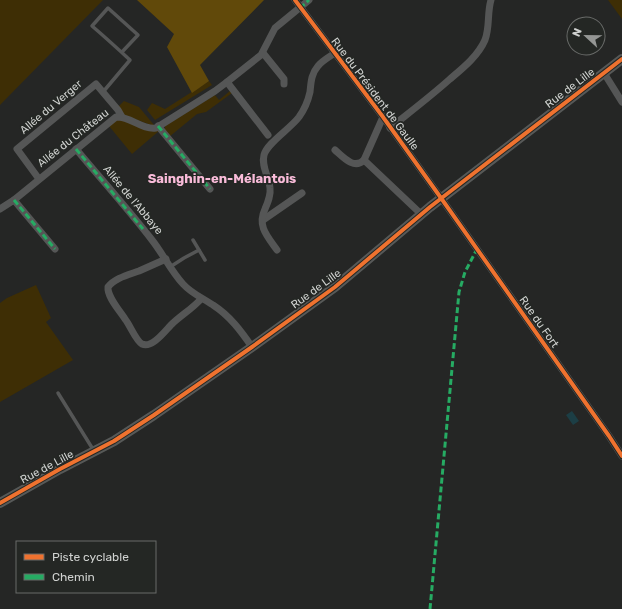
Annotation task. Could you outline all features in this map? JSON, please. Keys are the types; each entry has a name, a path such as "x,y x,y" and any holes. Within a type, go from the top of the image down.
{"main road":[{"name":"Rue de Lille","path":"0,503 60,469 114,441 252,347 339,284 441,198 622,60"}],"street":[{"name":"Rue du Président de Gaulle","path":"295,0 383,117 441,198"},
{"path":"210,189 158,126 215,91 257,59 263,53 270,35 275,28 309,0"},
{"path":"390,128 432,95 474,57 486,39 488,31 489,6 491,0"},
{"path":"263,53 284,79 284,84"},
{"path":"277,250 264,231 262,220 264,210 269,201 270,192 270,183 263,160 265,152 270,145 291,127 298,118 309,96 315,70 323,61 335,54"},
{"path":"604,73 622,102"},
{"path":"227,82 268,135"},
{"name":"Allée du Verger","path":"39,179 17,149 96,84 103,92"},
{"path":"103,92 122,117"},
{"name":"Allée du Château","path":"0,209 14,200 116,117 122,117 150,128 158,126"},
{"path":"335,150 353,164 359,164 364,160 383,117"},
{"name":"Allée de l'Abbaye","path":"76,149 148,235 166,258 177,277 187,288 214,306 231,320 239,328 252,347"},
{"path":"364,160 421,214"},
{"path":"262,220 302,193"},
{"name":"Rue du Fort","path":"441,198 622,456"},
{"path":"14,200 55,249"},
{"path":"166,258 158,263 128,274 108,287 108,292 112,300 139,342 148,345 160,337 201,298"}],"lane":[{"path":"103,92 130,60 92,26 108,8 138,35 122,52"},
{"path":"193,240 205,260"},
{"path":"170,267 199,250"},
{"path":"58,393 95,452"}],"shaded area":[{"path":"0,0 103,0 0,105"},
{"path":"137,0 264,0 200,65 209,81 192,93 167,47 174,34"},
{"path":"608,0 622,0 622,19"},
{"path":"209,81 212,85 155,120 147,110 152,103 165,109"},
{"path":"230,91 232,93 206,112 197,114 169,137 163,129 165,126 215,95 219,100"},
{"path":"124,101 139,107 154,125 124,115 118,107"},
{"path":"118,119 159,131 132,154 109,126"},
{"path":"36,285 51,318 46,322 73,360 0,402 0,303 7,298"}],"water":[{"path":"572,411 579,421 573,425 566,415"}],"marked path":[{"path":"300,8 309,0"},
{"path":"158,126 210,189"},
{"path":"76,149 143,229"},
{"path":"14,200 55,249"},
{"path":"430,609 459,292 465,272 477,249"}],"cycle path":[{"path":"295,0 383,117 622,456"},
{"path":"0,503 60,469 114,441 252,347 335,287 430,207 622,59"}],"district":[{"name":"Sainghin-en-Mélantois","path":"222,178"}]}
